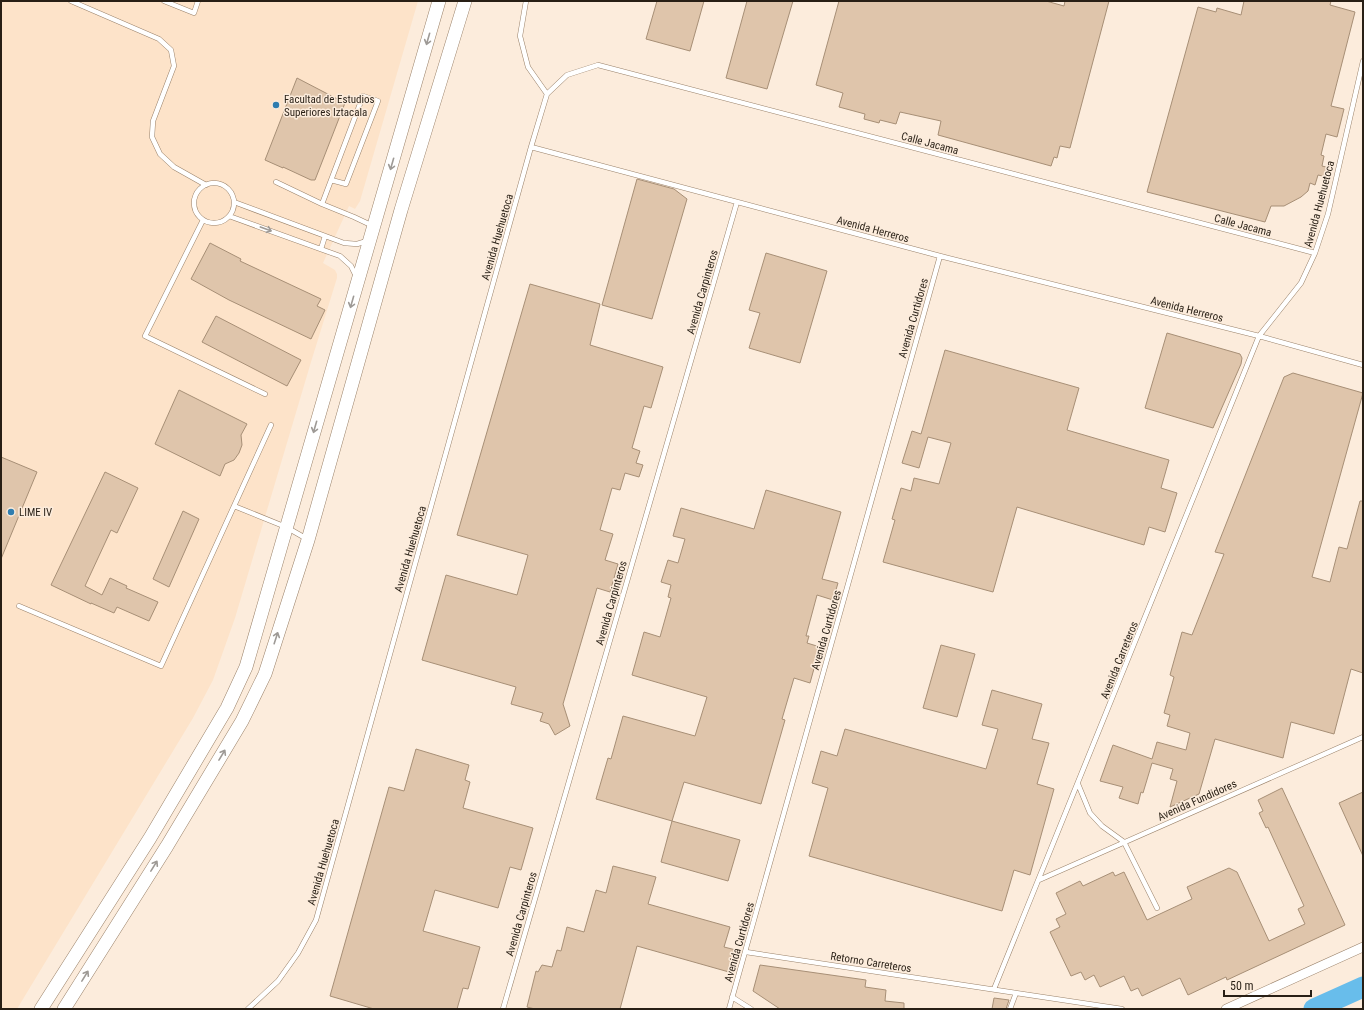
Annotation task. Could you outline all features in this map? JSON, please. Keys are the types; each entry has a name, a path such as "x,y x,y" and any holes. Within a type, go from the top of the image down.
{"main road":[{"path":"41,1009 150,838 227,708 246,667 381,204 438,1"},
{"path":"64,1009 167,846 242,721 265,674 308,540 401,210 465,1"},
{"path":"381,204 401,210"}],"street":[{"path":"1226,1009 1363,947"}],"lane":[{"path":"72,1 85,3 159,39 171,50 174,66 153,121 152,137 160,154 174,167 206,185"},
{"path":"164,1 194,13 198,1"},
{"path":"526,1 520,36 528,67 547,94 531,147"},
{"name":"Avenida Huehuetoca","path":"1259,336 1301,283 1315,253 1328,214 1363,61"},
{"name":"Calle Jacama","path":"547,94 567,75 598,65 1315,253"},
{"path":"322,204 331,180 363,96 378,101 346,184 331,180"},
{"name":"Avenida Huehuetoca","path":"248,1009 278,981 298,953 316,920 531,147"},
{"name":"Avenida Herreros","path":"531,147 940,256 1259,336 1363,365"},
{"path":"234,202 350,245 364,242 372,233 354,217 322,204 276,182"},
{"path":"213,183 221,184 227,188 232,195 234,202 229,216 224,221 217,223 209,223 203,220 197,215 194,209 196,194 200,188 213,183"},
{"name":"Avenida Carpinteros","path":"503,1009 737,202"},
{"path":"229,216 340,256 351,266 358,280"},
{"path":"203,220 144,336 265,394"},
{"path":"321,249 324,236"},
{"name":"Avenida Curtidores","path":"729,1009 940,256"},
{"name":"Avenida Carreteros","path":"994,989 1259,336"},
{"path":"19,606 161,666 271,425"},
{"path":"234,506 286,527 308,540"},
{"name":"Avenida Fundidores","path":"1039,880 1363,737"},
{"path":"1078,784 1090,813 1102,826 1124,842 1157,908"},
{"name":"Retorno Carreteros","path":"746,952 1122,1009"},
{"path":"1010,1009 1016,993"},
{"path":"732,997 751,1009"}],"shaded area":[{"path":"1,1 418,1 360,201 355,209 349,206 323,263 335,270 337,278 235,618 213,680 193,718 17,1009 1,1009"}],"building":[{"path":"657,1 704,1 690,51 646,39"},
{"path":"747,1 793,1 767,89 726,78"},
{"path":"839,1 1046,1 1064,6 1065,1 1109,1 1070,148 1060,146 1057,158 1054,157 1051,166 938,135 941,121 900,112 896,124 880,120 879,123 864,119 865,114 839,107 843,93 816,85"},
{"path":"1244,1 1331,1 1330,5 1355,12 1331,106 1344,109 1337,137 1326,134 1321,155 1324,156 1322,166 1330,168 1327,177 1318,175 1315,185 1310,183 1308,191 1301,197 1284,206 1271,206 1265,222 1147,192 1198,7 1216,12 1217,8 1241,15"},
{"path":"297,78 345,103 315,180 311,180 265,160"},
{"path":"637,179 674,189 687,199 652,319 602,305"},
{"path":"210,243 241,259 240,261 321,299 317,306 325,310 311,339 229,300 191,279"},
{"path":"766,253 827,271 800,363 749,348 760,313 749,310"},
{"path":"530,284 600,304 590,345 663,367 651,408 644,406 632,448 640,451 636,463 643,465 639,477 625,473 620,490 612,488 600,530 613,534 605,560 618,564 610,592 597,588 563,704 570,726 555,735 549,724 540,721 543,713 511,704 516,687 422,660 446,575 517,595 528,555 457,535"},
{"path":"216,316 301,360 287,386 202,342"},
{"path":"1167,333 1240,354 1242,358 1241,364 1213,428 1145,408"},
{"path":"945,350 1079,388 1067,430 1169,460 1161,488 1177,493 1165,532 1149,527 1144,545 1017,507 993,592 883,562 895,520 892,519 901,488 911,491 914,478 939,484 951,443 928,437 919,468 902,463 912,431 921,434"},
{"path":"1293,373 1363,393 1312,577 1330,582 1339,547 1347,549 1360,501 1363,501 1363,673 1351,669 1334,734 1291,722 1283,758 1215,739 1199,794 1170,807 1177,781 1170,779 1173,769 1152,763 1138,804 1119,798 1123,787 1100,781 1113,745 1152,759 1157,742 1186,750 1190,733 1167,726 1170,715 1164,713 1174,677 1170,675 1182,632 1192,635 1224,554 1215,552 1284,377"},
{"path":"179,390 247,424 241,435 242,445 239,453 234,460 225,464 220,476 155,444"},
{"name":"LIME IV","path":"1,457 37,472 1,559"},
{"path":"105,472 138,488 117,533 111,530 85,586 102,595 110,578 127,586 126,588 158,602 149,621 117,607 114,613 51,585"},
{"path":"766,490 841,512 822,579 838,583 833,600 817,595 806,636 809,636 807,643 820,647 810,683 794,678 782,719 785,720 761,804 684,782 672,821 596,799 608,758 611,759 623,716 695,736 707,697 632,675 644,632 660,637 671,598 668,597 671,585 661,582 668,560 678,563 685,539 673,536 681,508 754,529"},
{"path":"183,511 199,519 169,587 153,579"},
{"path":"941,645 975,654 957,717 923,708"},
{"path":"992,690 1042,704 1032,739 1049,743 1037,784 1054,789 1030,875 1014,870 1002,911 809,856 828,788 812,783 821,751 837,756 845,729 986,769 998,729 982,725"},
{"path":"416,749 469,765 465,780 470,782 463,808 533,828 521,870 510,867 498,908 435,890 423,931 480,947 468,989 463,988 457,1009 374,1009 330,996 389,787 404,791"},
{"path":"1282,788 1345,925 1227,980 1226,977 1188,995 1180,978 1142,996 1138,988 1131,991 1124,976 1100,987 1094,975 1085,980 1081,972 1071,976 1050,932 1060,927 1056,919 1066,914 1056,893 1080,881 1083,886 1113,872 1115,876 1124,872 1147,920 1192,899 1187,887 1229,868 1237,872 1269,941 1305,924 1298,909 1304,906 1268,827 1266,828 1259,813 1263,811 1258,800"},
{"path":"1363,792 1363,856 1339,803"},
{"path":"672,821 740,840 728,881 661,862"},
{"path":"613,866 656,877 648,904 730,927 724,947 736,950 729,972 637,946 620,1009 535,1009 527,1007 536,971 538,972 542,965 552,967 557,950 561,951 567,927 584,932 596,890 606,893"},
{"path":"760,965 866,980 865,987 886,990 885,1001 904,1003 904,1009 780,1009 753,991"},
{"path":"994,998 1009,1000 1006,1009 992,1009"}],"waterway":[{"path":"1314,1009 1363,987"}],"place":[{"name":"Facultad de Estudios Superiores Iztacala","path":"276,105"},
{"name":"LIME IV","path":"11,512"}]}
